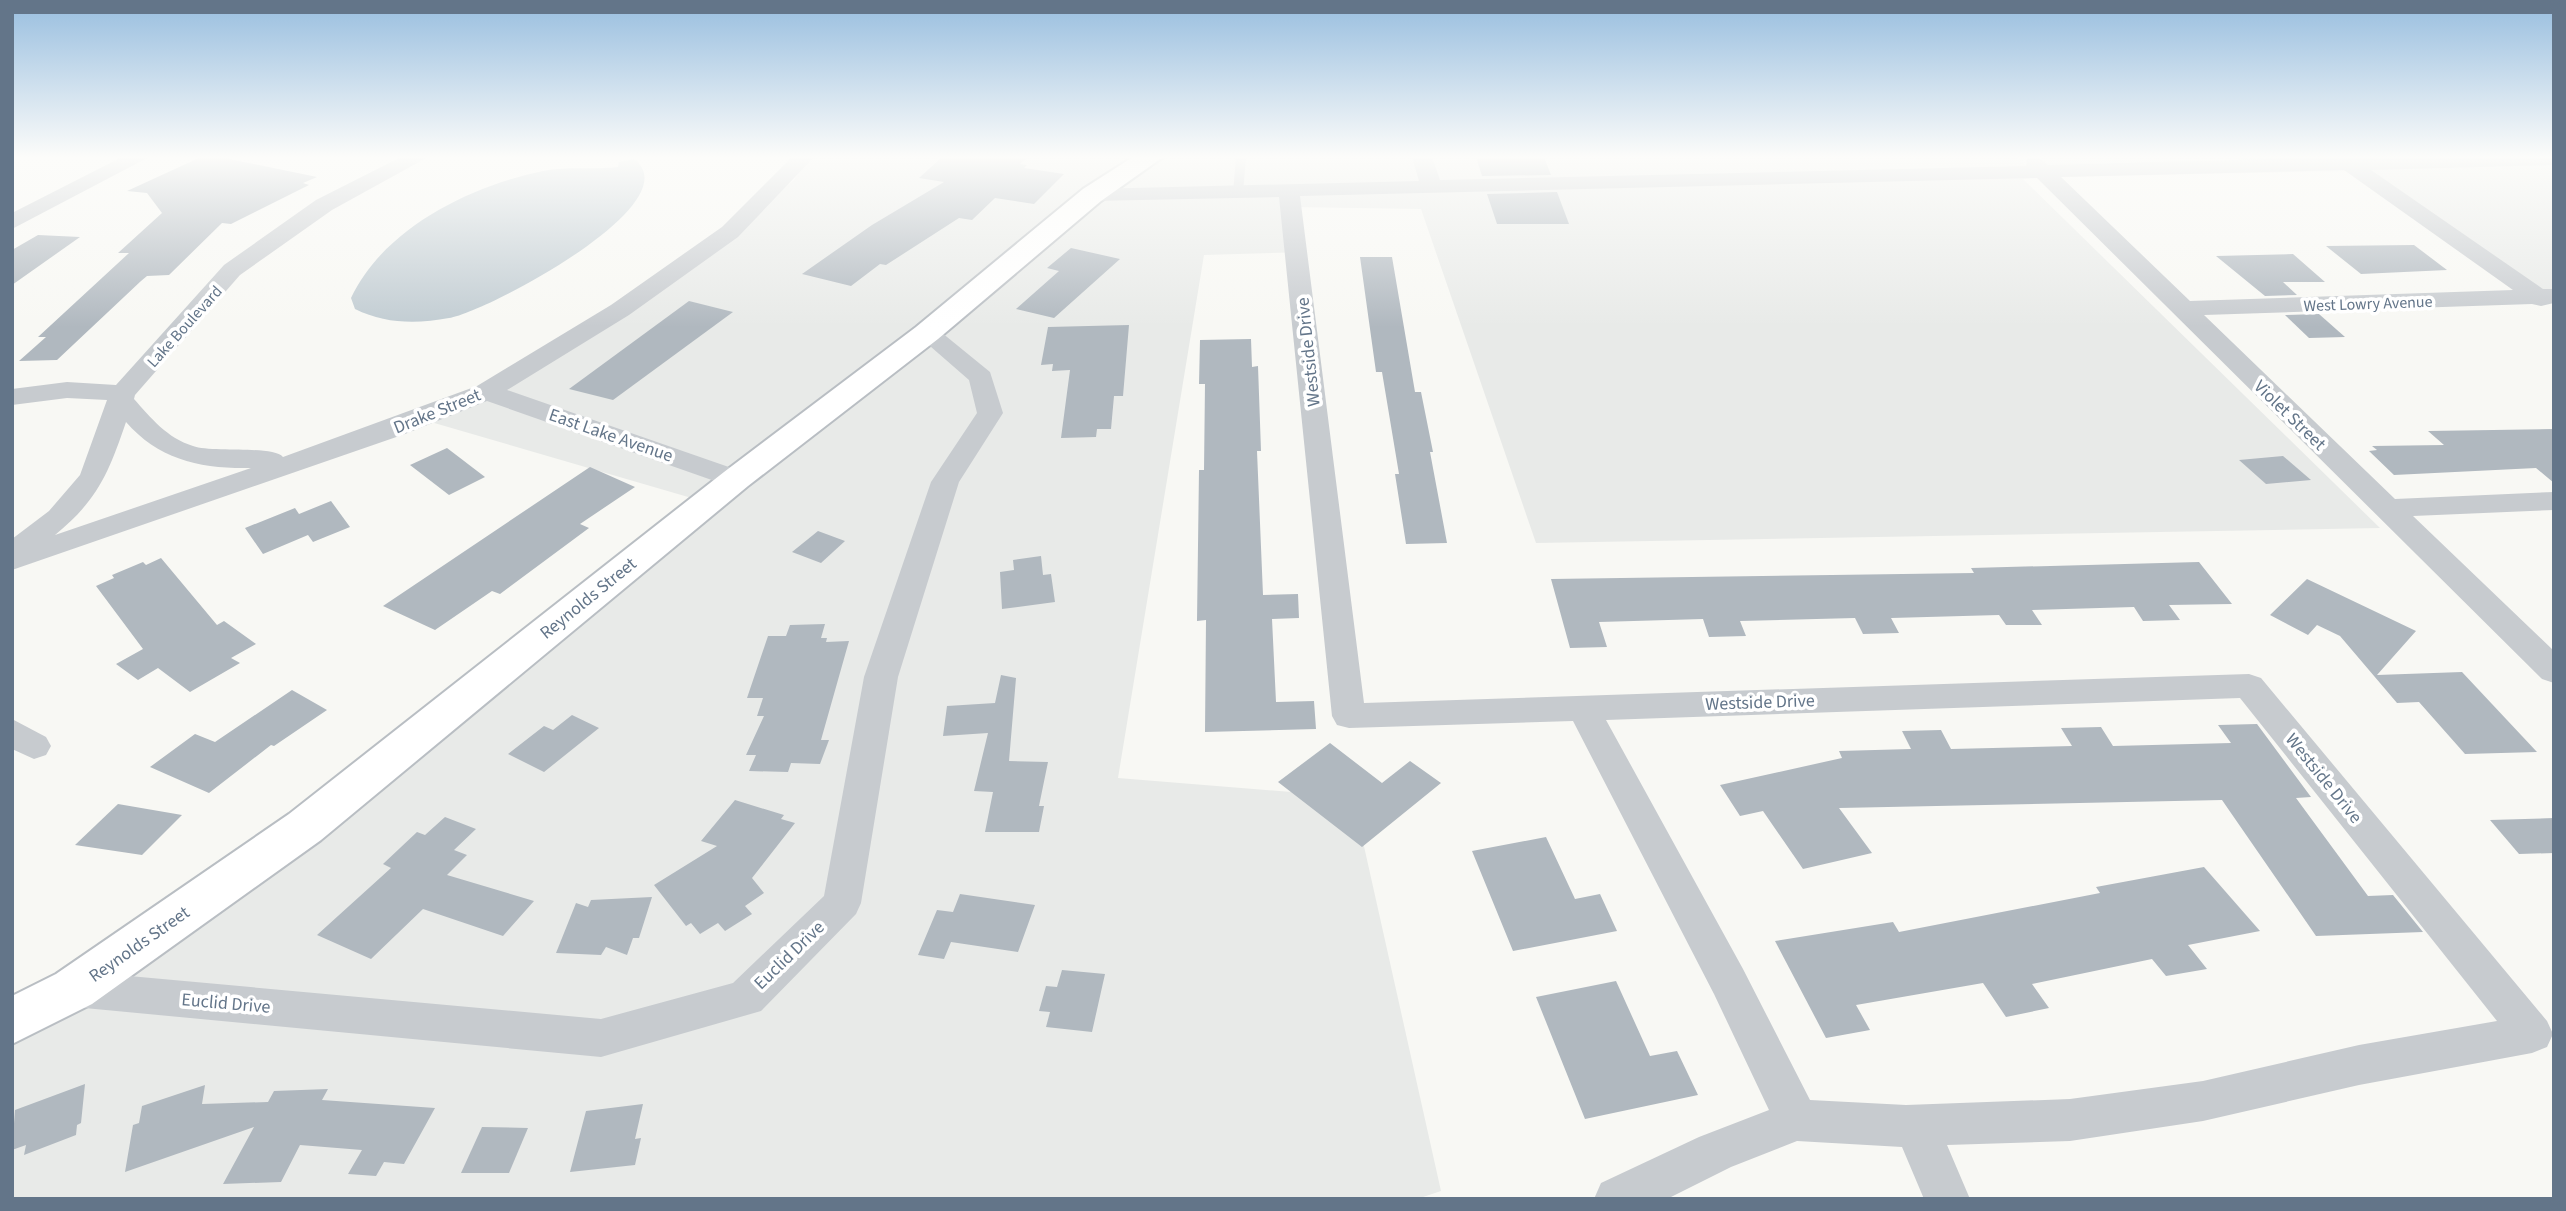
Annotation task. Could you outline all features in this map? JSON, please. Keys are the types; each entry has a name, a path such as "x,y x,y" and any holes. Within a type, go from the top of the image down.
{"main road":[{"name":"Reynolds Street","path":"12,1021 74,989 305,827 736,479 927,333 1070,214"}],"street":[{"path":"12,222 29,214"},
{"name":"Lake Boulevard","path":"12,553 59,517 93,477 122,396 232,270 312,214"},
{"name":"Drake Street","path":"12,560 396,428 486,392 620,310 730,232 748,214"},
{"name":"Westside Drive","path":"1291,214 1349,716 2249,686 2532,1034 2359,1065 2203,1101 2070,1120 1916,1126"},
{"name":"Violet Street","path":"2085,214 2554,671"},
{"path":"2421,214 2548,301"},
{"name":"West Lowry Avenue","path":"2182,309 2548,301"},
{"name":"Euclid Drive","path":"74,989 601,1038 746,998 842,903 881,677 945,482 990,413 981,377 927,333"},
{"path":"12,397 67,390 122,396 160,441 189,453 230,460 307,457"},
{"name":"East Lake Avenue","path":"486,392 736,479"},
{"path":"2386,508 2554,501"},
{"path":"1583,708 1729,982 1797,1119"},
{"path":"1621,1198 1716,1152 1797,1119 1916,1126 1947,1199"}],"shaded area":[{"path":"432,214 624,214 578,253 502,297 470,311 449,318 401,321 378,318 355,309 351,298 366,273 407,231"},
{"path":"752,214 1065,214 695,499 424,420 659,288"},
{"path":"1081,214 1293,214 1307,252 1204,255 1118,778 1353,797 1441,1191 1417,1199 12,1199 12,1038"},
{"path":"1423,214 2058,214 2380,528 1536,543"},
{"path":"2430,214 2554,214 2554,289 2539,290"}],"building":[{"path":"161,214 252,214 231,224 222,223 169,275 147,276 57,360 19,361 46,337 38,337 129,253 118,253"},
{"path":"891,214 979,214 972,220 959,218 886,265 880,264 851,286 802,274"},
{"path":"1494,214 1565,214 1569,224 1497,224"},
{"path":"38,235 80,237 12,285 12,250"},
{"path":"2414,245 2447,270 2361,274 2326,246"},
{"path":"1071,248 1120,259 1054,318 1016,309 1059,271 1047,268"},
{"path":"2293,254 2325,282 2283,282 2297,295 2265,296 2216,256"},
{"path":"1360,257 1392,257 1415,392 1421,392 1433,452 1430,452 1447,543 1406,544 1395,474 1399,474 1382,372 1376,372"},
{"path":"689,301 733,312 613,400 569,389"},
{"path":"2319,314 2345,337 2309,338 2285,315"},
{"path":"1129,325 1123,396 1114,396 1111,429 1097,429 1096,437 1061,438 1070,370 1052,371 1053,364 1041,365 1048,327"},
{"path":"1251,339 1252,367 1258,366 1261,451 1257,451 1263,595 1298,594 1299,618 1272,619 1276,702 1314,701 1316,729 1205,732 1206,620 1197,621 1199,470 1204,470 1205,384 1199,384 1200,340"},
{"path":"2554,429 2554,483 2536,468 2394,475 2369,451 2377,450 2372,446 2444,445 2428,431"},
{"path":"447,448 485,477 449,495 410,465"},
{"path":"2283,456 2311,480 2266,484 2239,460"},
{"path":"590,467 635,487 580,524 589,528 500,594 492,591 435,630 383,606"},
{"path":"331,501 350,527 313,542 308,535 263,554 245,528 295,508 299,514"},
{"path":"818,531 845,541 821,563 792,552"},
{"path":"1041,556 1043,575 1051,574 1055,602 1002,609 1000,572 1014,570 1013,560"},
{"path":"161,558 217,625 224,621 256,644 231,658 240,663 190,692 158,668 138,680 116,664 143,649 96,586 114,578 112,575 143,562 146,565"},
{"path":"2199,562 2232,604 2169,605 2180,620 2143,621 2134,607 2032,610 2042,625 2006,625 1999,615 1891,618 1899,633 1863,634 1855,618 1740,621 1746,636 1709,637 1703,619 1599,622 1607,647 1570,648 1551,579 1974,573 1971,568"},
{"path":"2307,579 2416,631 2377,675 2462,672 2537,752 2465,754 2419,702 2397,703 2340,636 2317,625 2308,635 2270,615"},
{"path":"825,624 821,638 827,638 826,642 849,641 821,740 829,740 820,764 791,763 788,772 749,771 756,755 746,755 764,716 757,716 763,698 747,698 768,636 786,636 790,625"},
{"path":"1001,675 1016,678 1009,761 1048,762 1039,806 1044,806 1039,832 985,832 993,792 974,791 988,733 943,736 947,706 995,703"},
{"path":"292,690 327,710 274,746 271,745 209,793 150,767 195,734 215,742"},
{"path":"572,715 599,728 544,772 508,754 544,726 553,730"},
{"path":"2257,724 2311,797 2296,798 2368,896 2393,895 2423,932 2316,936 2222,800 1839,808 1872,853 1803,869 1763,811 1740,816 1720,785 1842,758 1839,751 1911,749 1902,731 1941,730 1951,749 2072,746 2061,728 2101,727 2113,746 2231,743 2218,725"},
{"path":"1330,743 1382,783 1410,761 1441,783 1362,847 1278,782"},
{"path":"735,800 784,815 781,819 795,823 752,878 764,893 745,906 752,914 725,931 718,923 700,934 691,923 686,926 654,885 717,846 701,841"},
{"path":"118,804 182,815 142,855 75,845"},
{"path":"445,817 476,829 454,850 467,855 447,875 534,901 503,936 423,909 371,959 317,935 391,868 383,864 417,832 425,835"},
{"path":"2554,818 2554,853 2519,854 2490,820"},
{"path":"1546,837 1575,899 1600,894 1617,931 1513,951 1472,851"},
{"path":"2204,867 2260,931 2188,945 2207,969 2166,976 2152,959 2032,984 2049,1008 2006,1017 1983,983 1856,1005 1870,1030 1826,1038 1775,941 1893,922 1899,932 2100,893 2096,887"},
{"path":"960,894 1035,905 1018,952 951,942 944,959 918,955 937,910 953,912"},
{"path":"652,897 639,938 633,938 627,955 606,947 601,955 556,953 576,903 588,907 591,900"},
{"path":"1062,970 1105,974 1092,1032 1046,1027 1050,1012 1039,1011 1046,986 1057,987"},
{"path":"1616,981 1650,1056 1677,1051 1698,1095 1585,1119 1536,997"},
{"path":"85,1084 81,1123 77,1125 76,1135 24,1155 26,1145 12,1150 15,1110"},
{"path":"205,1085 202,1104 268,1102 274,1091 328,1089 322,1100 435,1108 404,1164 384,1162 376,1176 348,1174 362,1150 300,1145 281,1182 223,1184 254,1127 125,1172 133,1125 139,1123 142,1106"},
{"path":"643,1104 635,1139 641,1138 635,1165 570,1172 586,1111"},
{"path":"482,1127 528,1128 509,1173 461,1173"}]}
